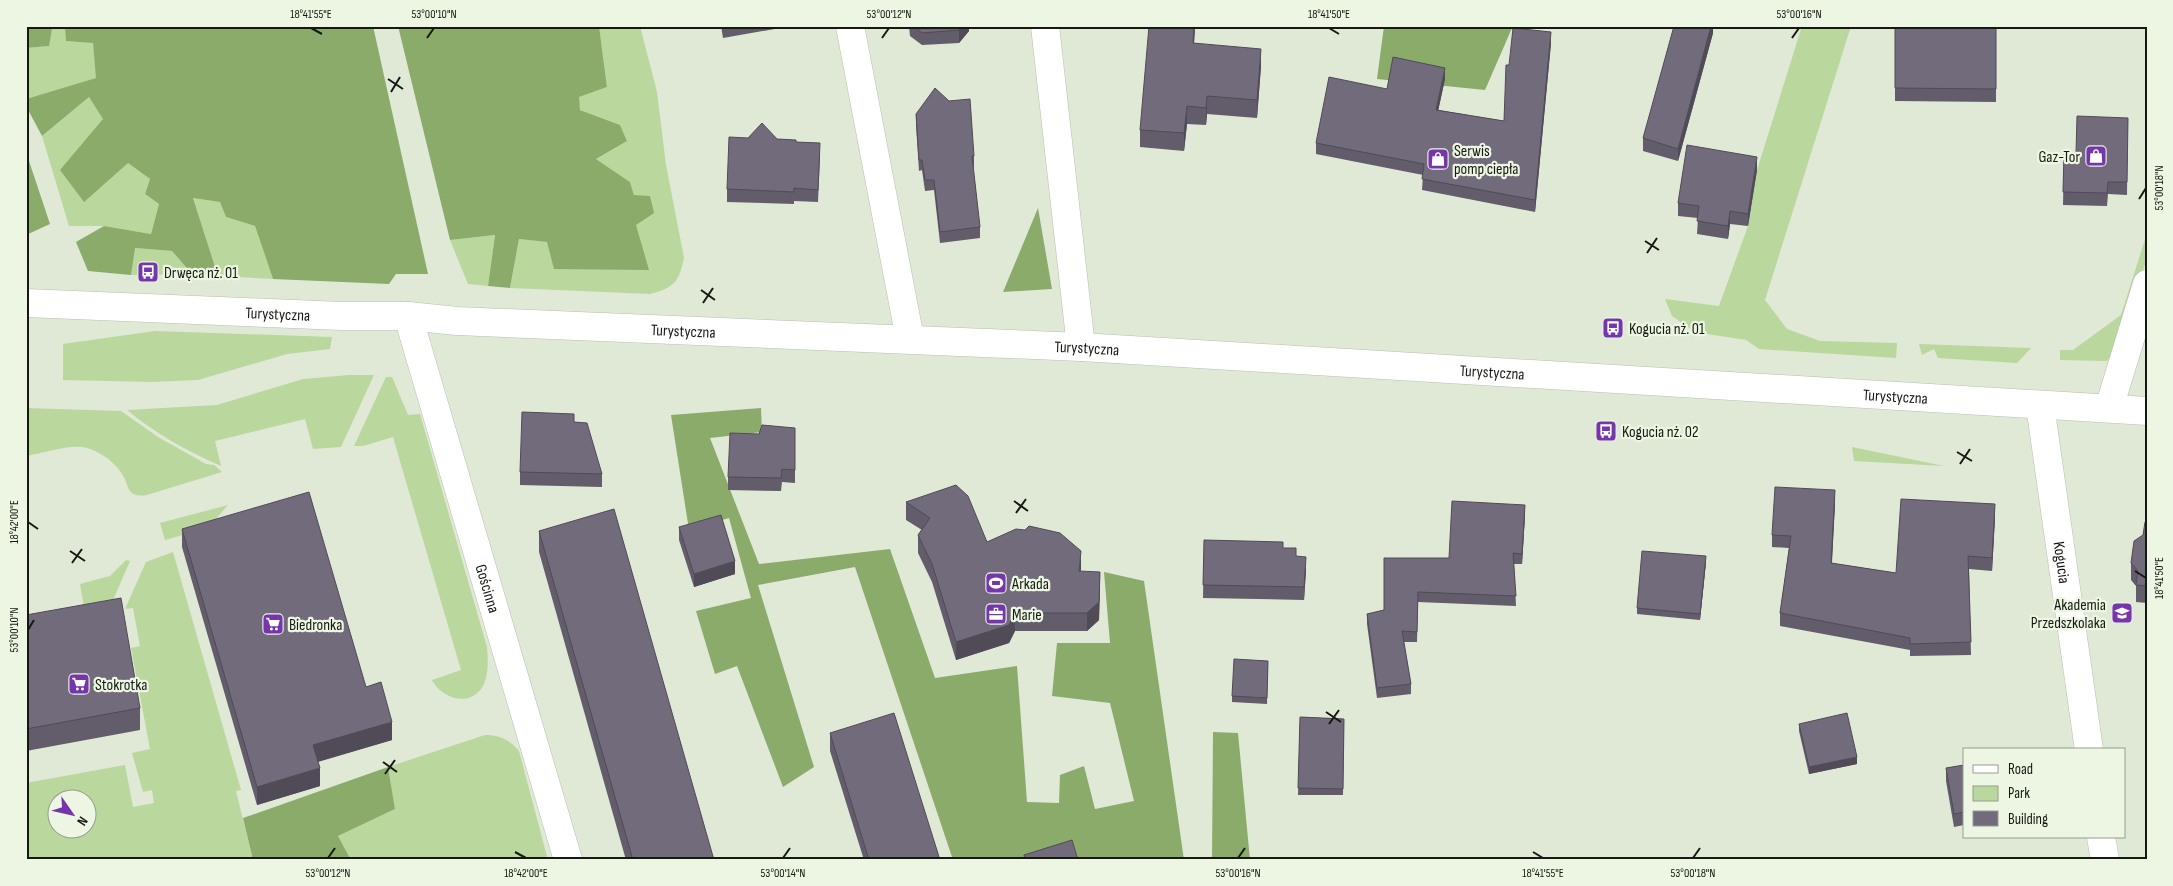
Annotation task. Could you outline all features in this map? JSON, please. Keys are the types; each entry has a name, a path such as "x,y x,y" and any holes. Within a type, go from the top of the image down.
{"main road":[{"path":"850,26 910,339"},
{"path":"1045,26 1081,347"},
{"path":"2109,408 2147,284"},
{"name":"Turystyczna","path":"26,303 342,316 408,316 466,321 1081,347 2147,411"},
{"name":"Gościnna","path":"408,316 568,860"},
{"name":"Kogucia","path":"2040,405 2089,748"},
{"path":"2101,838 2104,860"}],"green space":[{"path":"26,26 373,26 428,274 396,274 389,284 273,279 255,226 226,217 220,202 193,198 218,276 192,274 172,251 135,248 131,275 88,271 76,242 104,226 151,234 159,204 145,194 150,179 128,163 84,202 60,170 103,119 89,97 42,136 26,106 26,99 96,78 93,43 66,41 65,29 52,29 49,46 26,48"},
{"path":"398,26 599,26 607,87 579,97 580,110 620,125 627,141 596,159 630,182 634,195 650,196 654,213 636,225 649,270 554,269 547,242 519,239 510,288 488,286 495,235 450,240"},
{"path":"599,26 640,26 657,92 666,165 684,258 680,273 670,286 650,294 510,288 519,239 547,242 636,224 634,195 630,182 596,159 627,141 620,125 580,110 578,97 607,87"},
{"path":"1384,26 1501,26 1512,28 1485,90 1377,79"},
{"path":"1802,26 1851,26 1765,300 1787,329 1820,341 1897,343 1896,358 1759,349 1746,340 1695,332 1672,316 1665,299 1719,306 1748,226 1757,170"},
{"path":"52,29 65,29 66,41 93,42 97,78 26,99 26,48 48,46"},
{"path":"89,97 104,119 128,163 150,179 145,194 159,204 151,234 104,226 69,226 42,136"},
{"path":"26,152 50,224 26,235"},
{"path":"193,198 221,202 226,217 255,226 273,279 218,276"},
{"path":"1038,208 1052,289 1003,292"},
{"path":"2147,233 2147,258 2122,341 2107,361 2060,360 2060,350 2073,350 2121,315"},
{"path":"495,235 488,286 468,284 450,240"},
{"path":"134,248 172,251 192,274 131,275"},
{"path":"155,331 332,337 330,349 287,354 198,380 151,382 63,380 63,344"},
{"path":"1919,344 2031,348 2017,363 1938,358 1934,349 1922,355"},
{"path":"374,375 341,447 313,449 305,419 215,441 221,466 172,441 149,427 127,410 217,405 303,379"},
{"path":"386,377 392,377 408,415 420,414 487,647 488,666 483,686 477,693 464,699 449,696 442,692 432,680 461,670 393,437 363,446 354,446"},
{"path":"26,408 121,411 158,437 206,464 214,465 222,472 147,495 135,495 130,490 118,468 102,455 90,449 70,447 26,456"},
{"path":"761,408 762,432 710,438 759,564 890,549 935,678 1017,666 1027,802 1059,803 1060,775 1084,766 1095,809 1134,801 1110,703 1052,696 1057,643 1110,643 1104,572 1144,581 1184,860 953,860 855,567 758,585 814,767 783,787 737,666 715,674 696,611 751,598 729,518 689,530 671,415"},
{"path":"1852,447 1944,466 1854,461"},
{"path":"228,505 208,528 165,540 160,523"},
{"path":"173,552 241,790 236,791 253,860 26,860 26,783 125,765 133,807 154,803 152,790 143,792 132,753 150,749 131,648 140,646 133,608 125,609 146,562"},
{"path":"126,560 130,561 111,603 85,613 80,584 110,576"},
{"path":"1213,732 1238,733 1250,860 1212,860"},
{"path":"485,735 504,739 519,751 548,860 351,860 338,836 395,809 388,767"},
{"path":"388,767 395,809 338,836 351,860 253,860 243,818"},
{"path":"1277,857 1401,857 1401,860 1276,860"}],"building":[{"path":"914,26 962,26 959,30 922,33"},
{"path":"1149,26 1194,26 1193,43 1261,49 1257,100 1207,96 1206,108 1187,106 1184,133 1140,130"},
{"path":"1674,26 1711,26 1678,149 1643,138"},
{"path":"1895,26 1996,26 1996,89 1895,88"},
{"path":"1513,28 1551,32 1535,200 1422,179 1424,164 1316,143 1329,77 1387,89 1393,57 1445,68 1436,110 1504,121 1506,65 1509,65"},
{"path":"935,88 949,101 970,99 974,156 972,156 980,227 940,232 934,180 925,180 922,160 919,160 916,114"},
{"path":"2077,116 2128,118 2127,182 2108,182 2107,193 2063,192 2064,153 2076,153"},
{"path":"762,123 777,139 820,143 818,190 794,188 794,192 727,189 729,137 748,138"},
{"path":"1687,145 1757,157 1748,214 1730,211 1728,226 1697,221 1699,206 1678,203"},
{"path":"522,412 574,414 574,422 587,423 602,474 520,472"},
{"path":"762,425 795,428 795,470 782,469 781,478 728,477 730,433 759,434"},
{"path":"956,485 968,496 987,542 1016,529 1025,530 1029,526 1060,533 1081,551 1079,571 1100,572 1099,602 1087,613 1015,613 1009,625 956,642 932,564 918,535 930,518 906,502"},
{"path":"1775,487 1835,490 1831,563 1896,573 1901,499 1995,504 1992,558 1968,556 1971,642 1910,644 1910,638 1780,613 1791,536 1772,535"},
{"name":"Biedronka","path":"309,492 366,687 381,682 392,722 313,745 320,768 257,787 182,529"},
{"path":"1452,501 1525,505 1522,554 1513,553 1516,596 1418,592 1417,632 1402,631 1411,684 1377,688 1367,614 1384,610 1384,558 1449,558"},
{"path":"614,509 714,860 633,860 539,531"},
{"path":"721,515 735,561 694,574 679,527"},
{"path":"2145,522 2147,522 2147,586 2136,585 2138,571 2131,563 2134,541 2143,535"},
{"path":"1204,540 1283,542 1283,548 1296,548 1296,556 1306,557 1304,587 1203,585"},
{"path":"1642,551 1706,556 1700,614 1637,608"},
{"name":"Stokrotka","path":"121,598 140,708 26,729 26,615"},
{"path":"1234,659 1268,661 1267,698 1232,696"},
{"path":"894,713 940,860 869,860 830,733"},
{"path":"1847,713 1857,757 1809,767 1799,724"},
{"path":"1300,717 1344,719 1343,789 1298,788"},
{"path":"1963,765 1963,812 1954,814 1946,768"},
{"path":"1072,840 1078,860 1025,860 1024,855"}],"place":[{"name":"Gaz-Tor","path":"2096,156"},
{"name":"Serwis pomp ciepła","path":"1438,159"},
{"name":"Drwęca nż. 01","path":"148,272"},
{"name":"Kogucia nż. 01","path":"1613,328"},
{"name":"Kogucia nż. 02","path":"1606,431"},
{"name":"Arkada","path":"996,583"},
{"name":"Akademia Przedszkolaka","path":"2122,613"},
{"name":"Marie","path":"996,614"},
{"name":"Biedronka","path":"273,624"},
{"name":"Stokrotka","path":"79,684"}]}
